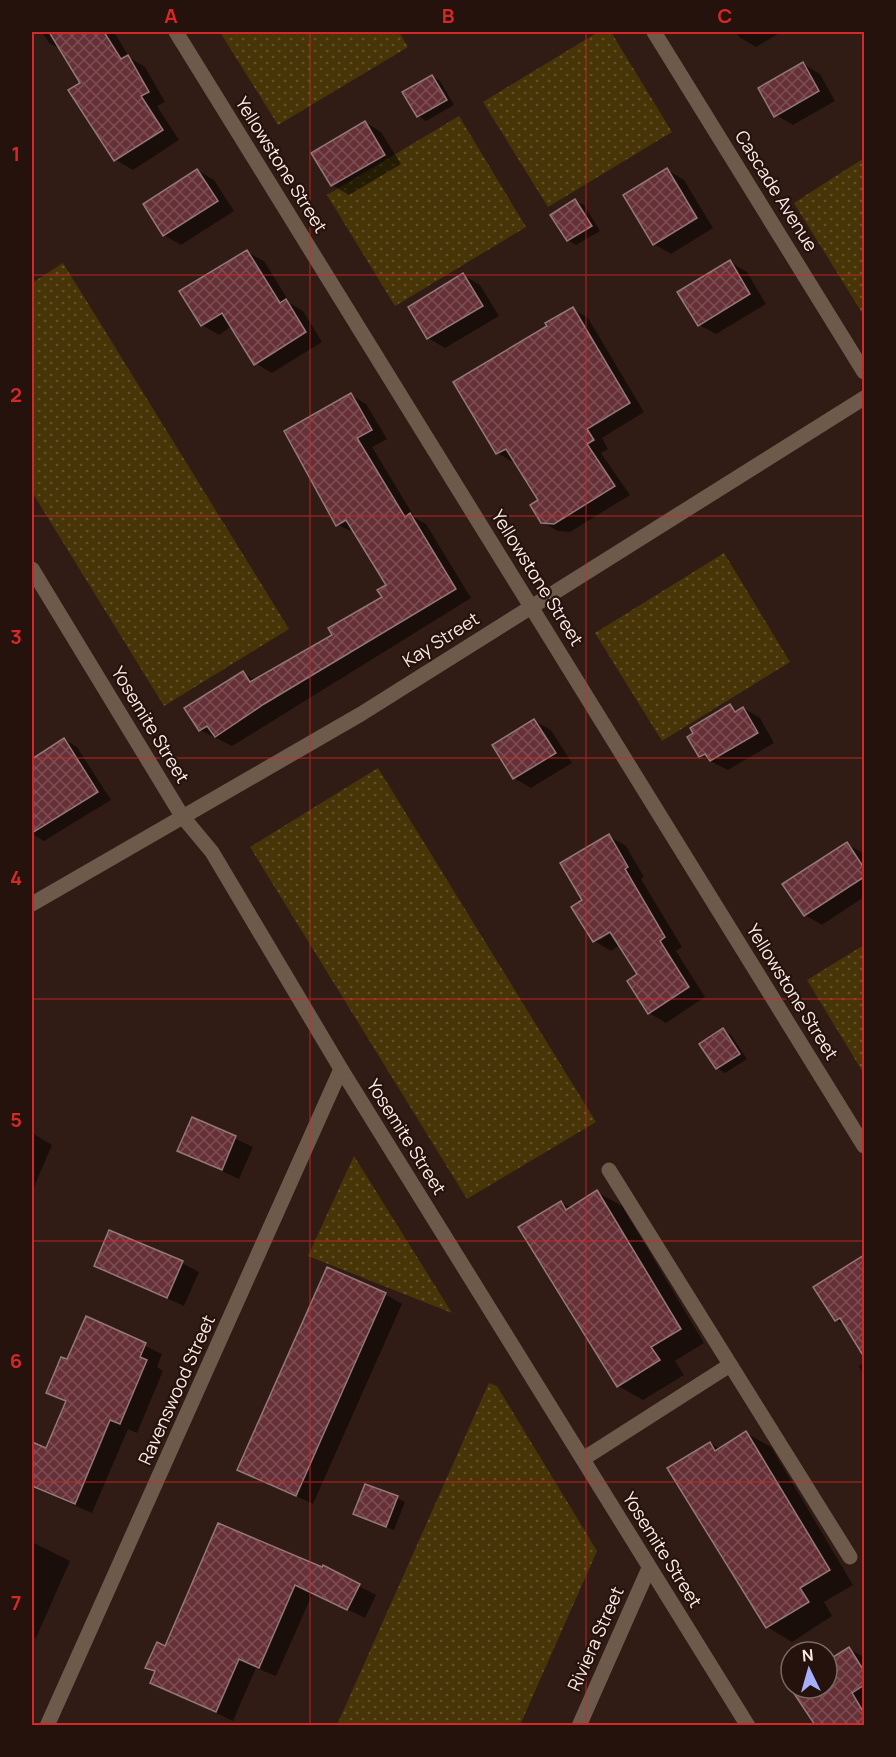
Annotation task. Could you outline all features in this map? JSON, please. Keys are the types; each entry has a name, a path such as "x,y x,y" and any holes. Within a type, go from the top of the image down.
{"street":[{"name":"Yellowstone Street","path":"176,32 864,1146"},
{"name":"Cascade Avenue","path":"654,32 864,372"},
{"name":"Kay Street","path":"32,904 361,714 864,398"},
{"name":"Yosemite Street","path":"32,569 182,816 212,852 341,1070 748,1725"},
{"name":"Ravenswood Street","path":"47,1725 341,1070"},
{"path":"609,1170 850,1557"},
{"path":"583,1460 730,1365"},
{"name":"Riviera Street","path":"579,1725 650,1568"}],"shaded area":[{"path":"220,32 399,32 408,47 278,125"},
{"path":"598,32 611,32 672,132 548,207 483,102"},
{"path":"459,116 526,227 395,306 327,195"},
{"path":"864,158 864,316 794,203"},
{"path":"63,263 289,629 164,706 32,492 32,283"},
{"path":"724,553 790,662 662,741 595,633"},
{"path":"378,768 596,1122 467,1199 250,847"},
{"path":"864,945 864,1074 807,980"},
{"path":"354,1156 452,1313 308,1256"},
{"path":"489,1383 497,1386 597,1551 520,1725 337,1725"}],"building":[{"path":"49,32 104,32 121,59 128,55 149,92 141,96 163,130 114,161 68,90 80,83"},
{"path":"803,62 819,91 774,117 758,88"},
{"path":"432,75 447,100 417,117 402,92"},
{"path":"365,121 385,155 331,186 311,153"},
{"path":"667,168 697,218 653,245 623,195"},
{"path":"197,169 218,201 163,236 143,204"},
{"path":"575,199 592,226 567,241 550,215"},
{"path":"247,250 280,303 286,299 306,332 254,365 222,313 201,326 179,291"},
{"path":"730,260 750,294 698,326 677,292"},
{"path":"463,273 483,306 427,339 408,307"},
{"path":"573,307 630,403 587,429 594,440 587,444 615,486 554,524 541,523 530,505 538,500 506,449 496,454 453,382 547,326 545,323"},
{"path":"351,393 372,430 357,438 405,517 410,513 456,589 264,704 215,737 207,726 199,731 184,708 243,671 250,682 332,635 328,628 382,597 377,590 386,585 346,520 336,526 284,431"},
{"path":"730,704 735,712 743,707 758,733 710,761 705,754 699,757 687,737 693,733 690,728"},
{"path":"534,719 556,753 513,779 492,745"},
{"path":"64,738 98,792 32,833 32,759"},
{"path":"609,834 628,867 625,869 665,937 660,941 689,987 648,1014 627,981 637,974 610,932 593,942 571,907 582,900 560,863"},
{"path":"847,842 864,868 864,877 804,916 782,884"},
{"path":"723,1028 740,1054 716,1069 699,1044"},
{"path":"192,1117 236,1136 222,1170 177,1151"},
{"path":"597,1190 681,1329 651,1347 660,1360 617,1387 518,1227 561,1201 566,1210"},
{"path":"109,1230 183,1261 167,1298 94,1266"},
{"path":"864,1255 864,1357 840,1318 835,1321 813,1287"},
{"path":"327,1267 386,1293 296,1496 237,1470"},
{"path":"86,1316 146,1343 140,1357 147,1360 120,1424 110,1420 75,1504 32,1486 32,1442 46,1448 66,1401 46,1393 61,1357 67,1359"},
{"path":"746,1431 830,1570 800,1588 809,1602 766,1628 667,1468 710,1442 715,1451"},
{"path":"365,1484 398,1496 386,1527 353,1514"},
{"path":"218,1523 322,1567 323,1565 360,1584 347,1610 295,1585 259,1668 239,1659 216,1712 150,1683 155,1671 145,1668 157,1642 165,1646"},
{"path":"849,1647 864,1671 864,1685 852,1693 864,1713 864,1725 815,1725 798,1700 839,1700 839,1653"}]}
